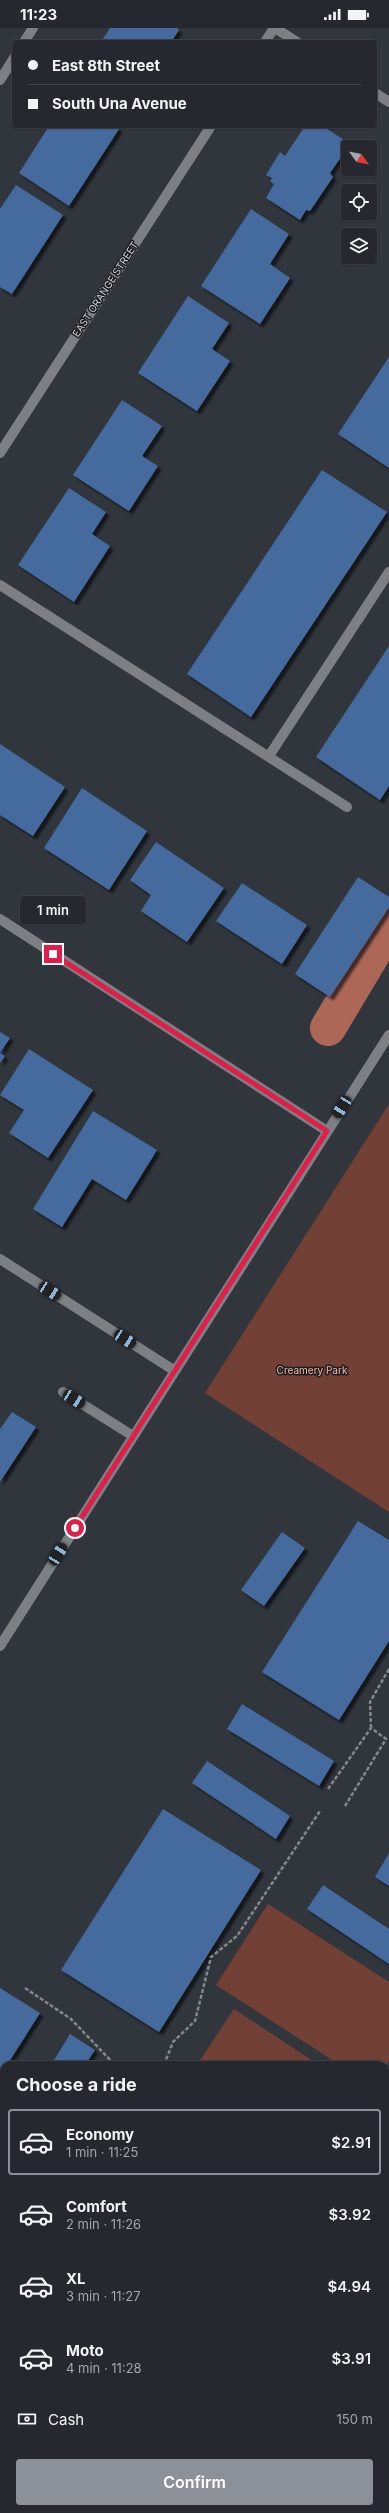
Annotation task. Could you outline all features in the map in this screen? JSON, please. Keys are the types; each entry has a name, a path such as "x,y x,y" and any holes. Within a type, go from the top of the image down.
{"street":[{"path":"25,40 33,28"},
{"path":"266,40 274,28 294,40"},
{"path":"0,80 12,61"},
{"path":"377,94 389,102"},
{"name":"EAST ORANGE STREET","path":"0,453 210,128"},
{"path":"269,756 389,572"},
{"path":"0,585 347,807"},
{"path":"0,919 327,1131"},
{"path":"0,1646 389,1035"},
{"path":"0,1259 175,1371"},
{"path":"63,1392 133,1436"}],"path":[{"path":"328,1790 371,1728 370,1702 389,1669"},
{"path":"345,1806 386,1739 371,1728"},
{"path":"166,2061 173,2042 195,2021 211,1957 237,1936 320,1811"},
{"path":"25,1988 71,2019 111,2061"}],"green space":[{"name":"Creamery Park","path":"389,1104 389,1512 205,1393"},
{"path":"268,1904 389,1982 389,2061 334,2061 216,1985"},
{"path":"234,2009 313,2061 200,2061"}],"building":[{"path":"110,28 177,28 179,30 172,40 102,40"},
{"path":"48,128 119,129 69,206 19,173"},
{"path":"304,128 326,128 344,140 341,140 341,157 330,173 333,177 310,211 306,210 300,220 266,198 274,184 270,181 272,178 266,175 280,152 285,156"},
{"path":"16,185 63,215 12,294 0,287 0,209"},
{"path":"251,209 289,234 270,264 290,278 260,324 201,286"},
{"path":"188,296 229,323 212,349 230,361 197,411 138,373"},
{"path":"389,357 389,468 338,434"},
{"path":"122,400 162,426 142,456 158,466 129,511 73,475"},
{"path":"322,470 387,512 251,717 187,674"},
{"path":"69,488 106,512 92,534 110,546 74,602 18,565"},
{"path":"389,646 389,786 380,800 316,757"},
{"path":"0,744 65,787 33,836 0,815"},
{"path":"82,788 147,831 109,890 44,848"},
{"path":"156,842 224,888 187,942 141,911 151,895 130,880"},
{"path":"358,877 389,897 389,907 330,997 295,974"},
{"path":"242,883 307,925 282,964 216,921"},
{"path":"0,1032 10,1038 0,1053"},
{"path":"29,1049 93,1090 48,1158 9,1133 24,1110 0,1095"},
{"path":"0,1053 5,1056 0,1063"},
{"path":"93,1111 157,1150 126,1200 92,1179 62,1227 33,1209"},
{"path":"12,1412 36,1427 0,1482 0,1429"},
{"path":"358,1521 389,1540 389,1641 339,1720 262,1672"},
{"path":"282,1532 305,1548 264,1606 241,1590"},
{"path":"242,1704 334,1761 319,1786 227,1729"},
{"path":"207,1761 290,1816 276,1839 192,1783"},
{"path":"163,1809 261,1870 159,2032 61,1970"},
{"path":"389,1853 389,1886 375,1877"},
{"path":"323,1885 389,1929 389,1964 307,1909"},
{"path":"0,1988 40,2013 10,2061 0,2061"},
{"path":"70,2034 95,2050 88,2061 53,2061"}],"waterway":[{"path":"328,1028 389,926"}],"route":[{"path":"53,954 327,1131 75,1528"}]}
